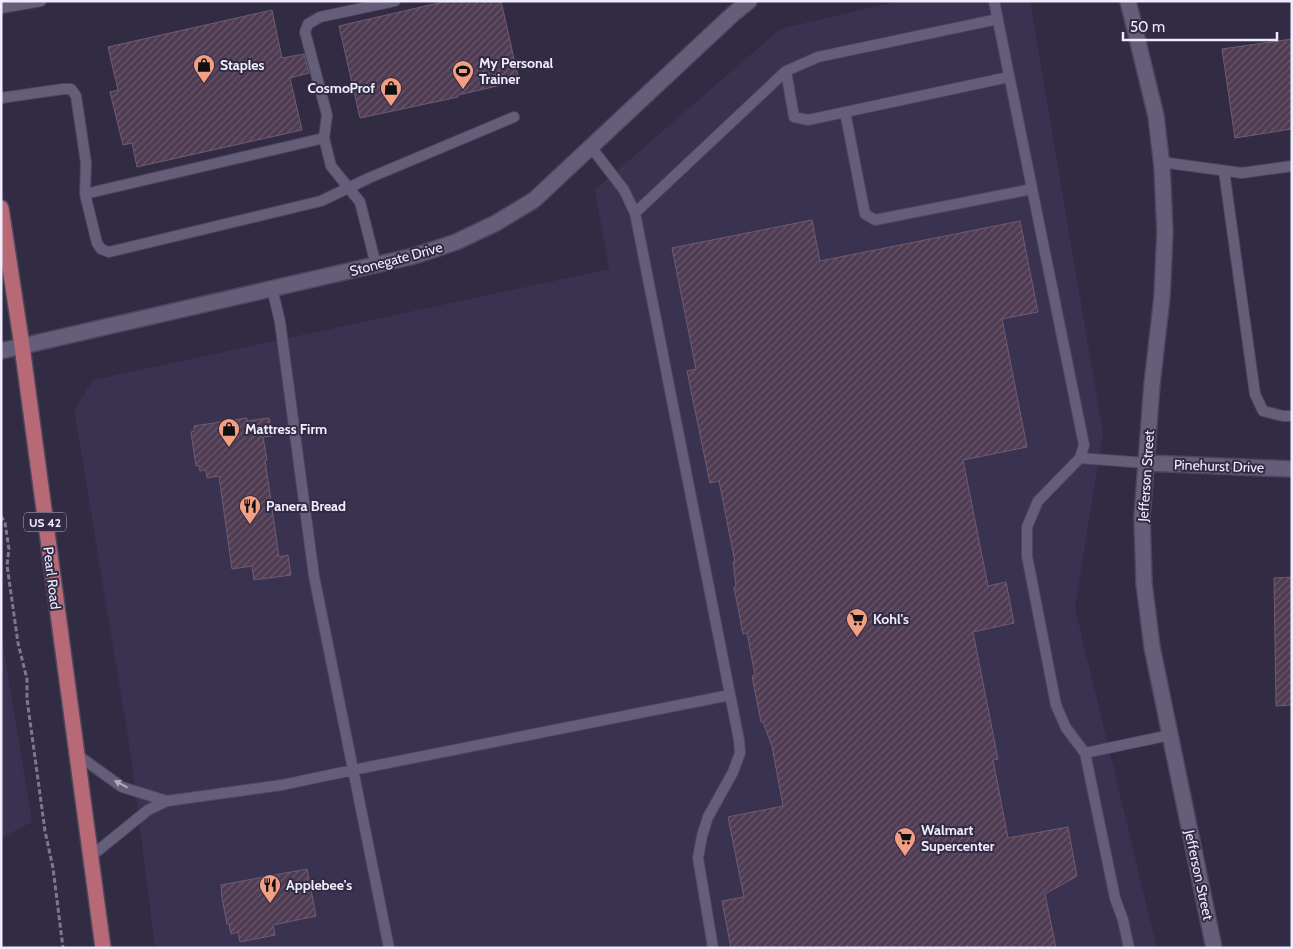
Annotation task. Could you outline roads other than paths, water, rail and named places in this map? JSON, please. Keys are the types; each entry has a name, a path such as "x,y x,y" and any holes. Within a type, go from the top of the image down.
{"main road":[{"name":"Pearl Road","path":"1,208 22,346 103,948"}],"street":[{"name":"Stonegate Drive","path":"1,351 414,256 456,242 496,223 534,200 749,1"},
{"name":"Jefferson Street","path":"1128,1 1156,116 1162,162 1165,232 1162,296 1152,384 1142,517 1144,582 1152,647 1214,948"},
{"name":"Pinehurst Drive","path":"1146,463 1292,469"}],"lane":[{"path":"1,8 41,1"},
{"path":"376,265 360,202 331,166 324,138 327,116 306,32 308,24 320,17 395,1"},
{"path":"994,1 1084,446 1080,458 1038,501 1027,526 1027,556 1056,705 1066,728 1085,753 1115,898 1123,920 1129,948"},
{"path":"635,213 786,72 818,57 998,19"},
{"path":"786,72 794,117 808,120 1009,77"},
{"path":"1,98 63,89 71,89 76,96 86,163 86,194 97,243 101,249 109,252 321,201 514,117"},
{"path":"845,112 865,214 875,220 1032,189"},
{"path":"86,194 324,138"},
{"path":"591,147 624,190 635,213 739,740 740,753 734,772 708,817 698,858 713,948"},
{"path":"1162,162 1242,173 1292,166"},
{"path":"1224,170 1255,394 1262,411 1292,416"},
{"path":"272,288 280,322 314,576 389,948"},
{"path":"1080,458 1146,463"},
{"path":"90,857 148,810 167,801 282,786 353,770 730,695"},
{"path":"1085,753 1170,735"},
{"path":"76,754 122,787 167,801"}],"place":[{"name":"Staples","path":"204,84"},
{"name":"My Personal Trainer","path":"463,90"},
{"name":"CosmoProf","path":"391,107"},
{"name":"Mattress Firm","path":"229,448"},
{"name":"Panera Bread","path":"250,525"},
{"name":"Kohl's","path":"857,638"},
{"name":"Walmart Supercenter","path":"905,857"},
{"name":"Applebee's","path":"270,904"}]}
